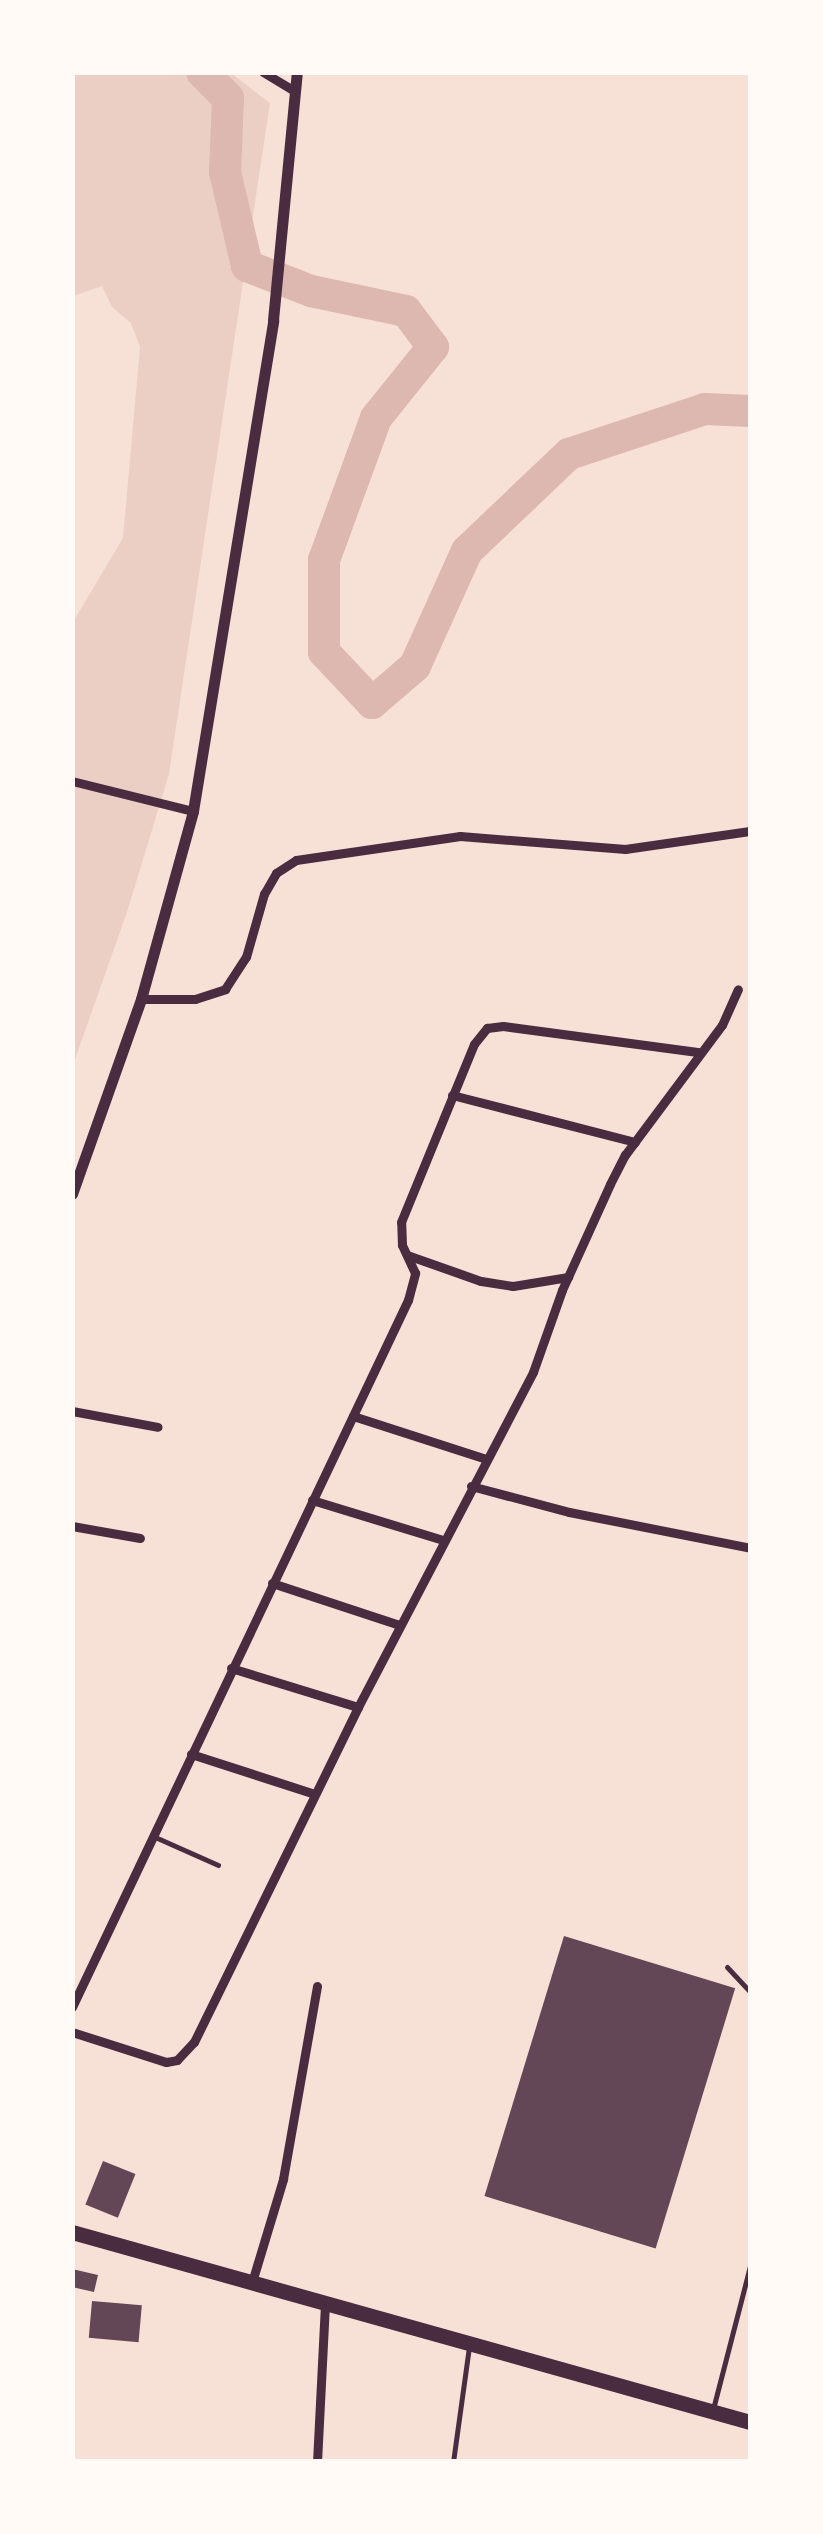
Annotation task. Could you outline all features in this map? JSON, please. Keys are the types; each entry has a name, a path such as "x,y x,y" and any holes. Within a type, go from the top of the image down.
{"highway":[{"path":"72,2232 750,2422"}],"street":[{"path":"263,72 295,91"},
{"path":"72,1194 140,999 192,812 273,320 297,72"},
{"path":"72,782 192,812"},
{"path":"140,999 195,998 225,989 246,957 264,894 276,873 296,860 460,836 625,849 750,831"},
{"path":"72,2032 158,2061 177,2060 185,2054 443,1540 533,1372 568,1277 610,1184 635,1142 722,1025 738,990"},
{"path":"72,2007 414,1285 413,1264 407,1255 400,1222 474,1044 487,1028 528,1028 699,1052"},
{"path":"452,1095 635,1142"},
{"path":"407,1255 481,1281 513,1286 568,1277"},
{"path":"72,1411 158,1426"},
{"path":"353,1416 486,1458"},
{"path":"472,1486 750,1548"},
{"path":"312,1500 443,1540"},
{"path":"72,1526 140,1538"},
{"path":"272,1583 400,1625"},
{"path":"232,1668 358,1707"},
{"path":"191,1754 315,1794"},
{"path":"252,2282 283,2179 317,1986"},
{"path":"317,2462 324,2302"}],"lane":[{"path":"152,1836 218,1865"},
{"path":"727,1967 750,1992"},
{"path":"712,2412 750,2266"},
{"path":"453,2462 470,2342"}],"shaded area":[{"path":"73,73 231,73 270,103 169,774 127,912 73,1065 73,622 123,538 140,347 131,323 112,307 102,286 73,296"}],"building":[{"path":"564,1936 735,1988 656,2248 484,2196"},
{"path":"103,2161 135,2174 118,2218 85,2205"},
{"path":"72,2269 98,2275 94,2292 72,2287"},
{"path":"92,2301 142,2305 139,2342 89,2338"}],"waterway":[{"path":"202,72 228,98 225,172 247,266 311,291 406,311 433,347 376,418 324,560 324,652 372,703 415,666 467,551 569,454 705,409 750,411"}]}
